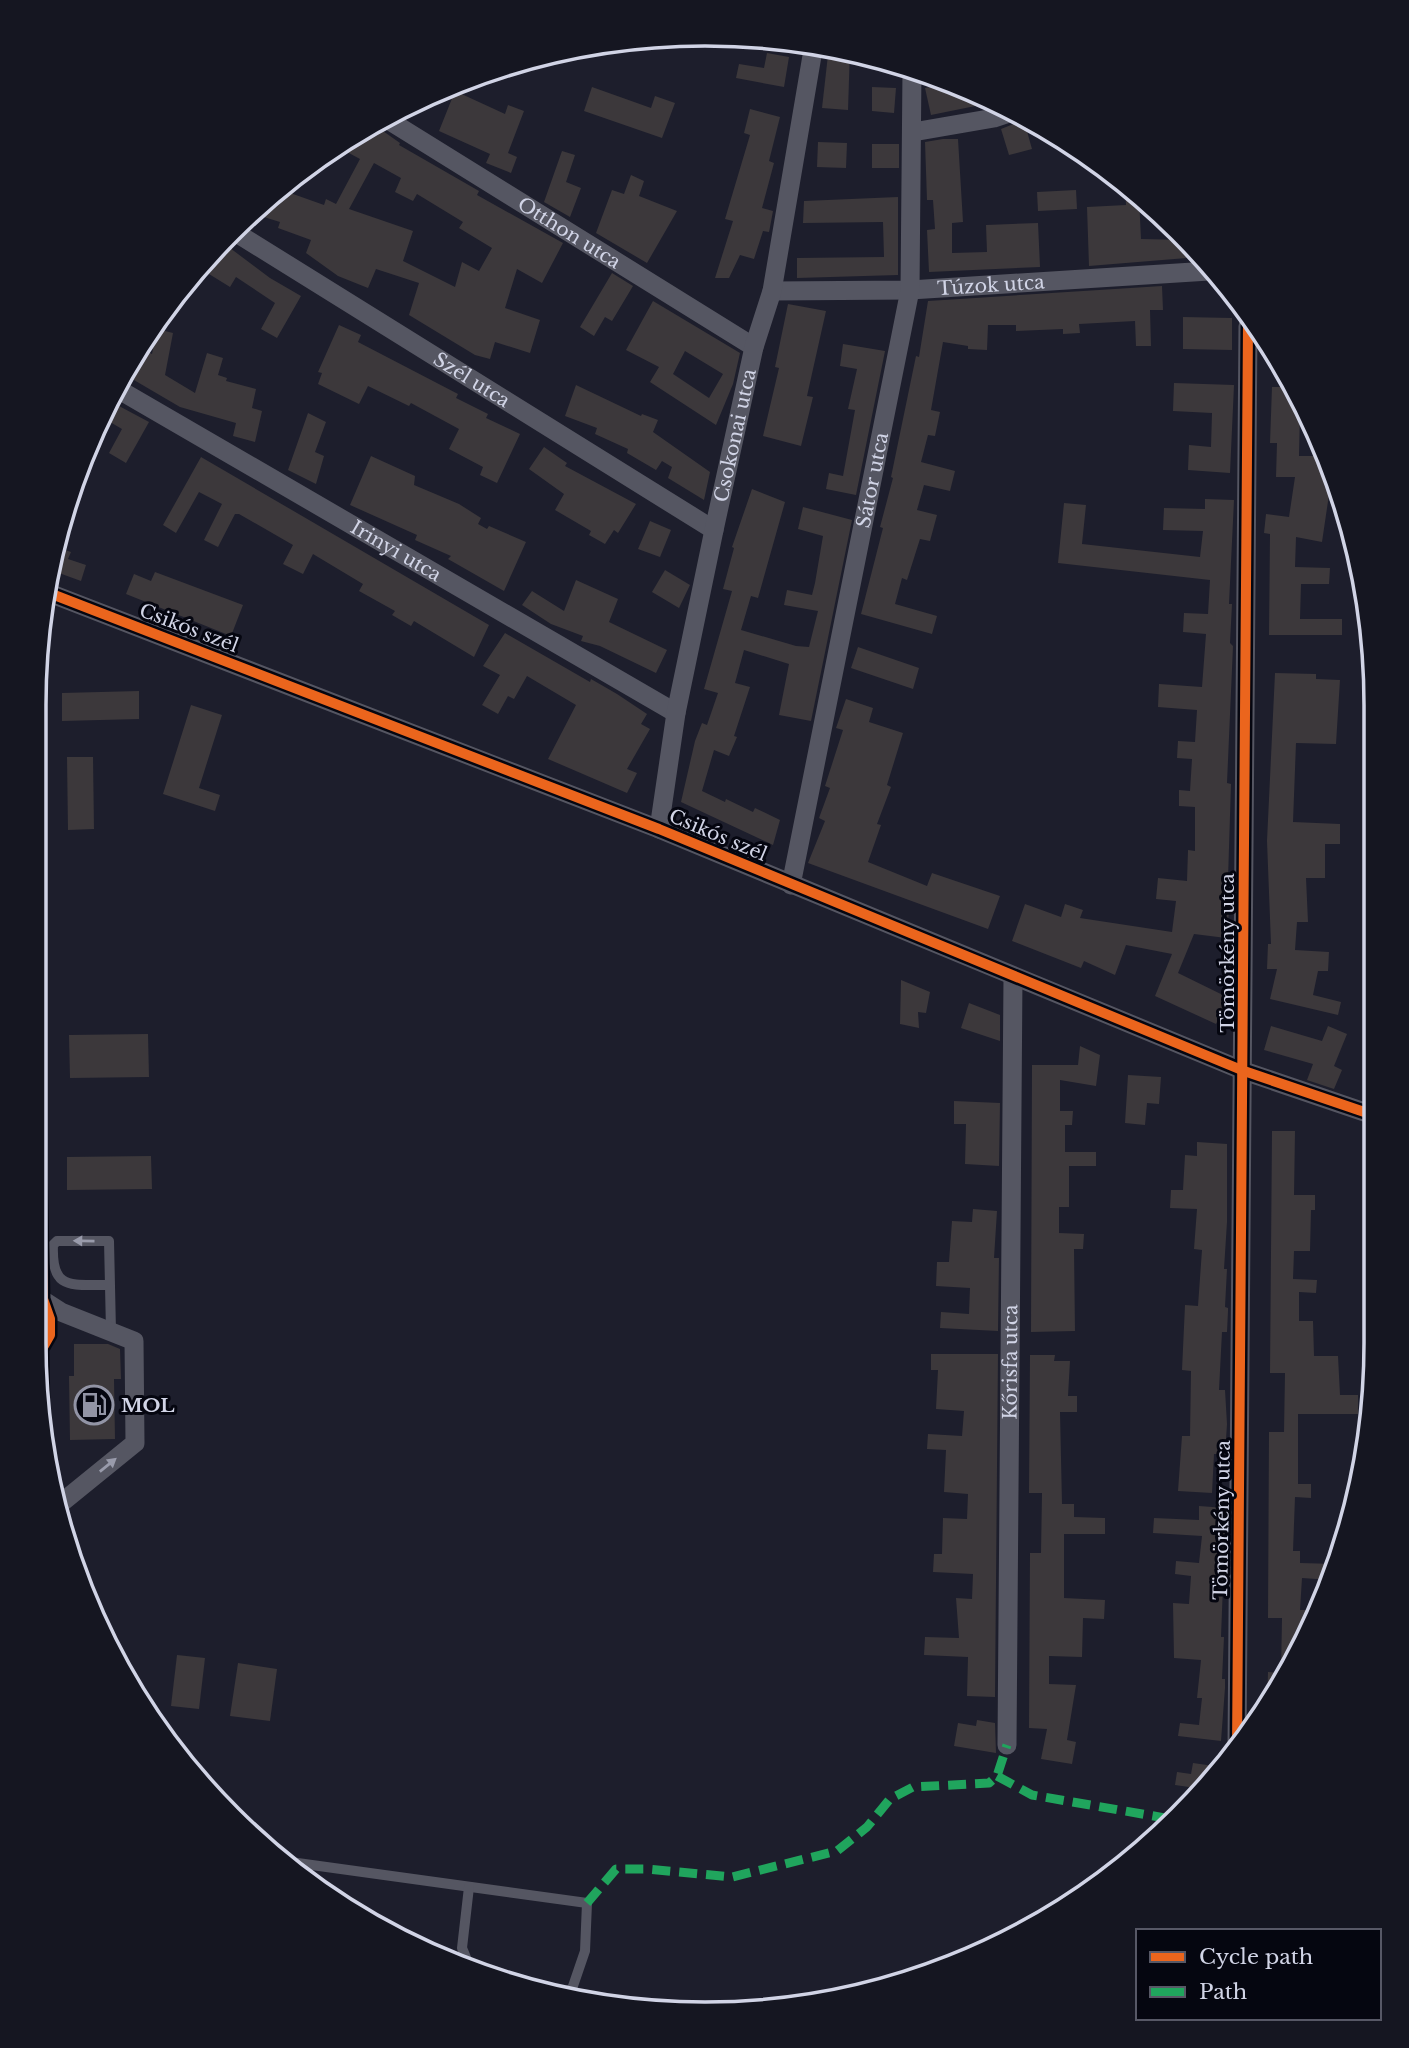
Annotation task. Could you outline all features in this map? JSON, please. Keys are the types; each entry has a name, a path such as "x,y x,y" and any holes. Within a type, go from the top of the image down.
{"street":[{"name":"Csokonai utca","path":"659,830 676,713 714,530 754,346 772,291 812,55"},
{"name":"Sátor utca","path":"791,885 909,290 914,132 912,79"},
{"path":"914,132 1001,116"},
{"name":"Otthon utca","path":"394,123 754,346"},
{"name":"Szél utca","path":"242,236 714,530"},
{"name":"Túzok utca","path":"772,291 909,290 1201,271"},
{"name":"Tömörkény utca","path":"1237,1731 1248,332"},
{"name":"Irinyi utca","path":"124,393 676,713"},
{"name":"Csikós szél","path":"55,595 659,830 1244,1071 1364,1112"},
{"name":"Kőrisfa utca","path":"1007,1745 1013,977"},
{"path":"46,1302 61,1311 134,1340 135,1443 65,1500"}],"lane":[{"path":"110,1285 66,1284 60,1280 53,1266 53,1245 57,1241 109,1241 110,1285 111,1331"},
{"path":"300,1863 587,1903 585,1951 572,1989"},
{"path":"466,1957 462,1948 469,1887"}],"building":[{"path":"767,53 789,57 784,87 736,78 739,64 764,68"},
{"path":"828,57 850,62 848,110 822,108"},
{"path":"933,86 978,105 931,115 925,88"},
{"path":"592,87 651,108 655,96 675,103 662,138 584,111"},
{"path":"872,87 896,88 894,113 872,111"},
{"path":"460,93 505,114 508,105 524,111 508,153 517,157 511,173 486,163 490,154 439,131 453,96"},
{"path":"750,109 780,117 769,161 774,163 762,208 773,211 769,232 763,231 754,259 740,255 729,278 715,278 733,221 725,219 750,135 744,133"},
{"path":"1015,123 1027,130 1032,149 1009,155 1001,129"},
{"path":"382,130 400,143 399,145 479,191 477,195 563,243 542,283 517,269 505,308 540,320 530,353 495,342 490,359 475,355 409,315 419,283 376,269 368,288 338,276 306,253 311,240 278,228 280,222 262,216 290,193 324,205 326,199 336,204 360,159 346,152","holes":["374,163 401,178 395,192 413,201 417,194 463,222 459,228 492,248 479,271 462,262 455,287 403,261 413,231 349,209"]},
{"path":"958,139 963,222 952,223 952,253 987,252 986,225 1038,223 1040,267 929,272 927,230 935,229 933,200 927,200 925,142"},
{"path":"818,142 847,143 846,168 817,167"},
{"path":"872,144 899,144 899,168 872,168"},
{"path":"562,151 575,155 566,182 581,188 570,217 544,202"},
{"path":"631,175 644,181 639,196 677,211 647,263 596,233 612,190 624,194"},
{"path":"1076,190 1077,209 1038,211 1037,192"},
{"path":"898,197 898,275 797,278 797,258 884,257 883,222 803,223 804,201"},
{"path":"1126,198 1140,210 1141,239 1171,240 1188,258 1089,266 1087,207 1126,205"},
{"path":"230,248 270,278 301,296 277,338 261,329 275,303 236,277 230,287 209,274"},
{"path":"612,273 633,286 612,321 605,317 594,336 580,327"},
{"path":"1162,286 1163,310 1150,310 1151,346 1136,346 1135,321 1079,324 1080,333 1063,334 1063,329 1016,331 1016,325 988,325 987,350 968,349 968,346 943,342 931,410 940,412 935,436 928,435 921,462 955,471 950,491 924,485 917,510 937,515 930,541 920,539 907,580 902,578 895,604 937,616 932,634 861,614 883,528 880,527 893,478 891,477 916,356 919,357 928,301"},
{"path":"653,301 740,353 733,384 716,425 650,382 659,367 626,350","holes":["685,351 723,374 709,398 673,374"]},
{"path":"788,304 826,311 807,396 813,397 801,446 763,436 779,368 775,367"},
{"path":"1183,317 1232,318 1232,350 1183,349"},
{"path":"339,325 361,335 358,342 458,394 456,398 488,414 486,418 520,434 497,483 480,475 483,467 449,449 459,429 411,403 409,406 368,386 359,404 318,384 322,373 318,372"},
{"path":"162,330 173,333 165,375 195,393 207,353 223,358 218,375 227,378 226,381 256,389 252,408 262,411 255,442 233,436 236,423 180,407 132,379 148,352 152,354 154,342"},
{"path":"843,344 885,351 856,495 826,489 829,473 843,476 855,410 848,409 857,369 840,366"},
{"path":"1174,383 1234,385 1230,473 1188,470 1189,445 1211,447 1212,413 1173,411"},
{"path":"576,385 641,416 642,414 658,420 653,432 710,472 704,500 668,478 672,467 662,461 656,470 627,453 628,449 595,434 597,428 565,416"},
{"path":"1272,387 1282,387 1296,413 1300,422 1299,456 1315,456 1329,494 1322,542 1296,537 1295,567 1330,568 1329,584 1301,584 1300,619 1342,619 1342,635 1269,635 1270,534 1264,533 1266,514 1289,517 1295,477 1276,477 1277,443 1270,443"},
{"path":"119,406 149,422 126,463 109,453 122,429 110,422"},
{"path":"308,413 326,422 315,452 324,456 316,484 288,470"},
{"path":"544,447 567,463 565,466 636,504 618,533 614,530 605,544 589,535 591,531 555,510 564,494 529,469"},
{"path":"371,456 415,476 414,485 459,504 481,518 478,524 487,529 489,526 526,542 504,591 448,559 451,556 415,540 417,535 350,505"},
{"path":"201,457 489,625 474,657 414,621 411,626 392,615 395,611 359,591 363,584 313,554 303,574 283,564 293,545 239,514 235,514 218,547 204,540 222,504 199,492 176,533 163,525"},
{"path":"752,489 785,502 758,598 751,596 741,630 796,646 809,647 818,611 784,605 787,590 812,595 815,583 823,536 798,529 803,507 852,520 811,721 779,715 789,664 744,650 735,683 750,687 734,736 737,737 729,756 714,750 702,791 753,812 755,808 780,820 773,845 681,802 695,741 702,723 707,725 718,693 704,689 732,591 723,589 734,548 732,547"},
{"path":"1205,499 1234,500 1229,604 1232,604 1230,643 1233,646 1227,783 1231,784 1229,912 1226,938 1194,934 1178,973 1229,998 1216,1024 1155,996 1172,954 1126,945 1115,975 1084,961 1081,968 1012,941 1025,904 1061,917 1065,904 1083,910 1080,918 1172,932 1176,901 1156,899 1158,878 1187,881 1188,850 1195,851 1195,807 1179,806 1179,790 1190,791 1192,759 1177,758 1178,741 1195,742 1197,710 1158,707 1159,684 1202,687 1206,634 1183,632 1184,613 1208,614 1210,580 1058,563 1064,503 1086,505 1082,544 1200,557 1203,531 1163,530 1164,508 1205,509"},
{"path":"650,521 671,530 660,557 638,549"},
{"path":"64,550 71,552 68,559 86,565 81,581 59,573"},
{"path":"665,570 690,585 679,608 652,592"},
{"path":"155,572 243,605 231,636 126,594 134,574 151,581"},
{"path":"576,580 618,599 609,622 667,650 656,673 600,646 581,641 583,636 551,624 522,605 532,591 564,611"},
{"path":"505,633 590,682 591,679 647,714 641,724 650,729 627,769 637,773 627,793 548,759 576,705 527,676 514,699 508,696 498,714 482,705 500,675 483,666"},
{"path":"858,647 919,668 913,689 851,668"},
{"path":"1275,673 1316,674 1316,679 1340,680 1336,744 1296,743 1293,822 1340,824 1340,844 1325,844 1325,878 1306,878 1308,922 1297,922 1295,950 1329,952 1328,971 1318,971 1313,995 1341,1002 1338,1015 1270,999 1277,969 1267,969 1268,944 1271,944 1267,841"},
{"path":"139,691 139,719 62,721 62,693"},
{"path":"846,699 873,708 869,722 903,733 887,785 891,787 877,824 881,825 868,862 927,886 932,873 1000,896 988,929 808,863 825,821 819,818 830,788 825,786 843,730 836,728"},
{"path":"191,705 222,715 199,788 220,795 215,811 163,794"},
{"path":"67,757 93,757 94,829 68,830"},
{"path":"901,980 930,992 926,1013 918,1012 919,1028 900,1024"},
{"path":"969,1003 1000,1015 1000,1041 961,1028"},
{"path":"1271,1026 1322,1041 1328,1026 1347,1034 1334,1066 1342,1070 1334,1089 1307,1080 1313,1064 1264,1050"},
{"path":"148,1034 149,1077 70,1078 69,1035"},
{"path":"1080,1046 1100,1055 1096,1086 1060,1080 1060,1111 1073,1111 1072,1125 1065,1125 1065,1152 1096,1152 1096,1166 1069,1166 1069,1207 1059,1207 1059,1233 1084,1234 1083,1249 1074,1249 1075,1331 1031,1332 1032,1065 1078,1065"},
{"path":"1128,1075 1161,1077 1159,1104 1147,1103 1145,1125 1125,1123"},
{"path":"954,1101 1000,1103 999,1166 965,1164 966,1124 954,1124"},
{"path":"1272,1131 1295,1131 1294,1195 1315,1195 1315,1210 1311,1210 1310,1251 1294,1251 1293,1279 1317,1280 1316,1293 1299,1292 1299,1321 1313,1321 1314,1356 1338,1356 1340,1395 1358,1395 1358,1414 1298,1414 1298,1484 1311,1484 1311,1498 1295,1497 1293,1551 1300,1551 1300,1563 1326,1564 1320,1579 1302,1578 1300,1610 1307,1610 1281,1662 1282,1618 1268,1618 1269,1432 1284,1432 1285,1373 1270,1373"},
{"path":"1197,1142 1227,1144 1224,1269 1227,1269 1225,1307 1228,1311 1227,1332 1222,1332 1219,1390 1225,1390 1227,1424 1225,1454 1214,1454 1212,1493 1178,1491 1182,1436 1190,1436 1191,1371 1182,1370 1185,1305 1198,1306 1202,1250 1194,1249 1197,1209 1170,1208 1171,1190 1183,1190 1185,1155 1197,1156"},
{"path":"151,1156 152,1189 67,1190 67,1157"},
{"path":"973,1209 997,1211 994,1258 999,1258 998,1331 940,1328 941,1312 969,1314 970,1288 936,1286 937,1262 949,1262 952,1221 972,1222"},
{"path":"74,1344 108,1344 120,1349 121,1379 114,1379 115,1439 70,1440 69,1376 74,1376"},
{"path":"931,1354 998,1354 995,1697 967,1696 968,1657 924,1655 925,1637 959,1638 956,1598 972,1599 973,1574 933,1572 934,1554 942,1554 943,1518 967,1519 968,1494 944,1492 946,1450 927,1449 928,1434 962,1436 964,1411 936,1409 938,1370 931,1370"},
{"path":"1030,1355 1055,1355 1054,1361 1070,1361 1068,1396 1077,1396 1077,1412 1060,1412 1062,1504 1074,1504 1074,1517 1105,1518 1105,1534 1064,1534 1064,1598 1105,1600 1104,1619 1083,1618 1082,1657 1049,1656 1049,1684 1076,1685 1067,1740 1076,1742 1072,1764 1041,1759 1047,1729 1029,1728 1030,1553 1041,1553 1042,1493 1029,1493"},
{"path":"1199,1506 1226,1508 1221,1637 1224,1637 1222,1679 1225,1679 1225,1688 1221,1741 1178,1736 1180,1723 1199,1725 1202,1698 1197,1698 1201,1660 1174,1658 1173,1603 1189,1604 1191,1576 1175,1574 1176,1561 1199,1563 1202,1536 1153,1533 1154,1518 1199,1520"},
{"path":"177,1655 205,1658 199,1709 171,1706"},
{"path":"238,1663 277,1669 270,1721 230,1716"},
{"path":"1268,1672 1275,1673 1268,1685"},
{"path":"977,1720 995,1723 996,1753 954,1746 958,1723 976,1726"},
{"path":"1193,1763 1210,1765 1191,1787 1175,1785 1177,1772 1191,1774"}],"marked path":[{"path":"587,1903 616,1869 732,1877 837,1851 867,1827 890,1799 913,1787 989,1783 997,1776 1007,1745"},
{"path":"997,1776 1032,1795 1161,1817"}],"cycle path":[{"path":"1237,1731 1248,332"},
{"path":"55,595 659,829 1244,1071 1364,1112"},
{"path":"46,1308 50,1319 50,1335 46,1342"}],"place":[{"name":"MOL","path":"94,1405"}]}
